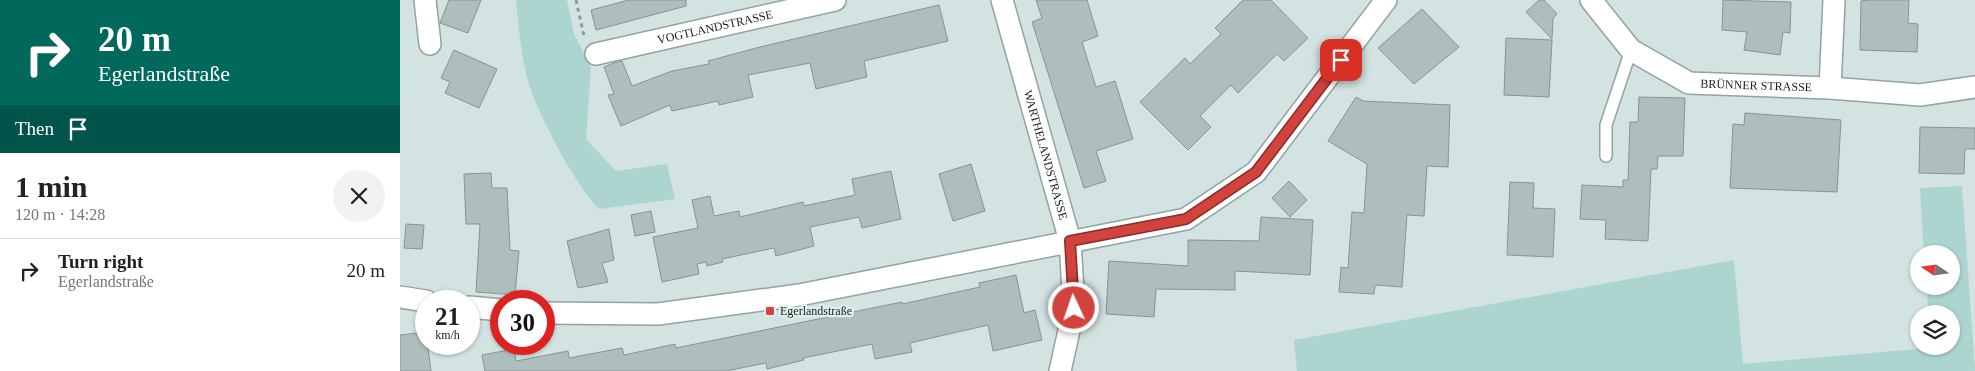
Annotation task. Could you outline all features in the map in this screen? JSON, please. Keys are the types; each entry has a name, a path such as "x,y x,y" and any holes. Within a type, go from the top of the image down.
{"street":[{"path":"425,0 430,44"},
{"name":"VOGTLANDSTRASSE","path":"596,54 835,0"},
{"name":"WARTHELANDSTRASSE","path":"1002,0 1070,241 1074,308 1060,371"},
{"path":"555,313 658,314 771,299 1186,219 1256,172 1386,0"},
{"name":"BRÜNNER STRASSE","path":"1591,0 1631,50 1689,83 1830,88 1920,95 1975,87"},
{"name":"BRÜNNER STRASSE","path":"1830,88 1834,0"},
{"path":"400,297 415,299"}],"lane":[{"path":"1606,156 1606,125 1631,50"}],"path":[{"path":"576,0 584,36 596,54"}],"shaded area":[{"path":"516,0 567,0 574,34 591,67 586,139 616,171 667,164 675,199 599,209 590,199 563,156 534,98 524,62"},
{"path":"1962,186 1975,371 1297,371 1294,340 1734,260 1743,364 1910,350 1910,355 1960,355 1960,305 1928,305 1927,295 1960,295 1960,245 1923,245 1920,188"}],"building":[{"path":"449,0 481,0 468,33 440,23"},
{"path":"629,0 686,0 686,6 596,30 591,10"},
{"path":"1036,0 1087,0 1098,36 1082,42 1096,87 1115,81 1133,139 1096,151 1106,181 1084,188 1032,22 1042,18"},
{"path":"1243,0 1271,0 1308,38 1284,61 1277,54 1238,93 1231,85 1200,116 1211,127 1188,150 1140,102 1185,58 1190,64 1221,34 1215,28"},
{"path":"1539,0 1544,0 1557,14 1553,18 1552,39 1526,12"},
{"path":"1723,0 1791,2 1790,33 1783,32 1780,55 1744,50 1747,32 1722,30"},
{"path":"1909,0 1908,23 1918,24 1917,52 1860,50 1861,1"},
{"path":"939,5 948,41 864,61 867,77 816,89 810,63 748,75 753,97 719,105 718,101 672,111 670,105 621,126 608,95 614,94 604,67 614,63 622,61 632,86 672,71 709,64 708,61 760,47"},
{"path":"1422,9 1459,47 1414,84 1378,48"},
{"path":"1506,38 1552,40 1549,97 1504,95"},
{"path":"454,50 497,69 479,108 445,93 450,82 441,78"},
{"path":"1356,97 1363,101 1450,105 1448,167 1427,166 1424,216 1407,215 1402,287 1375,285 1374,294 1339,292 1341,267 1348,268 1352,212 1364,213 1367,164 1328,141"},
{"path":"1639,97 1685,98 1683,156 1658,156 1657,169 1651,169 1648,241 1605,239 1606,220 1580,219 1582,185 1623,187 1623,180 1628,180 1630,122 1638,122"},
{"path":"1745,113 1841,120 1837,192 1730,188 1733,124 1744,125"},
{"path":"1920,127 1975,128 1975,149 1965,149 1964,174 1919,173"},
{"path":"971,164 985,211 953,221 939,174"},
{"path":"891,171 901,219 862,228 859,217 810,227 814,246 776,256 774,248 722,259 723,262 707,266 706,262 697,264 699,274 662,282 653,237 698,228 692,200 710,196 714,216 739,211 740,217 803,202 804,206 855,195 852,179"},
{"path":"491,173 492,188 507,188 510,250 519,251 515,290 490,290 490,293 476,290 480,224 466,224 464,174"},
{"path":"1289,181 1307,200 1290,217 1272,198"},
{"path":"1510,182 1534,183 1533,208 1555,209 1553,257 1507,255"},
{"path":"651,211 655,232 635,236 631,215"},
{"path":"1261,217 1313,220 1310,275 1235,271 1235,290 1156,289 1154,317 1106,314 1109,261 1188,266 1188,240 1259,241"},
{"path":"406,224 424,225 422,249 404,248"},
{"path":"609,229 614,260 602,263 608,282 578,288 567,241"},
{"path":"1016,275 1024,313 1035,310 1042,340 993,351 988,325 910,343 912,352 875,359 872,344 803,358 804,360 767,369 766,363 726,371 485,371 482,355 515,355 516,361 568,351 569,358 622,348 624,355 675,344 676,348 902,302 902,304 980,287 979,283"},
{"path":"415,333 415,355 429,355 431,371 400,371 400,335"}],"place":[{"name":"Egerlandstraße","path":"770,311"}],"route":[{"path":"1074,308 1070,241 1186,219 1256,172 1341,60"}]}
